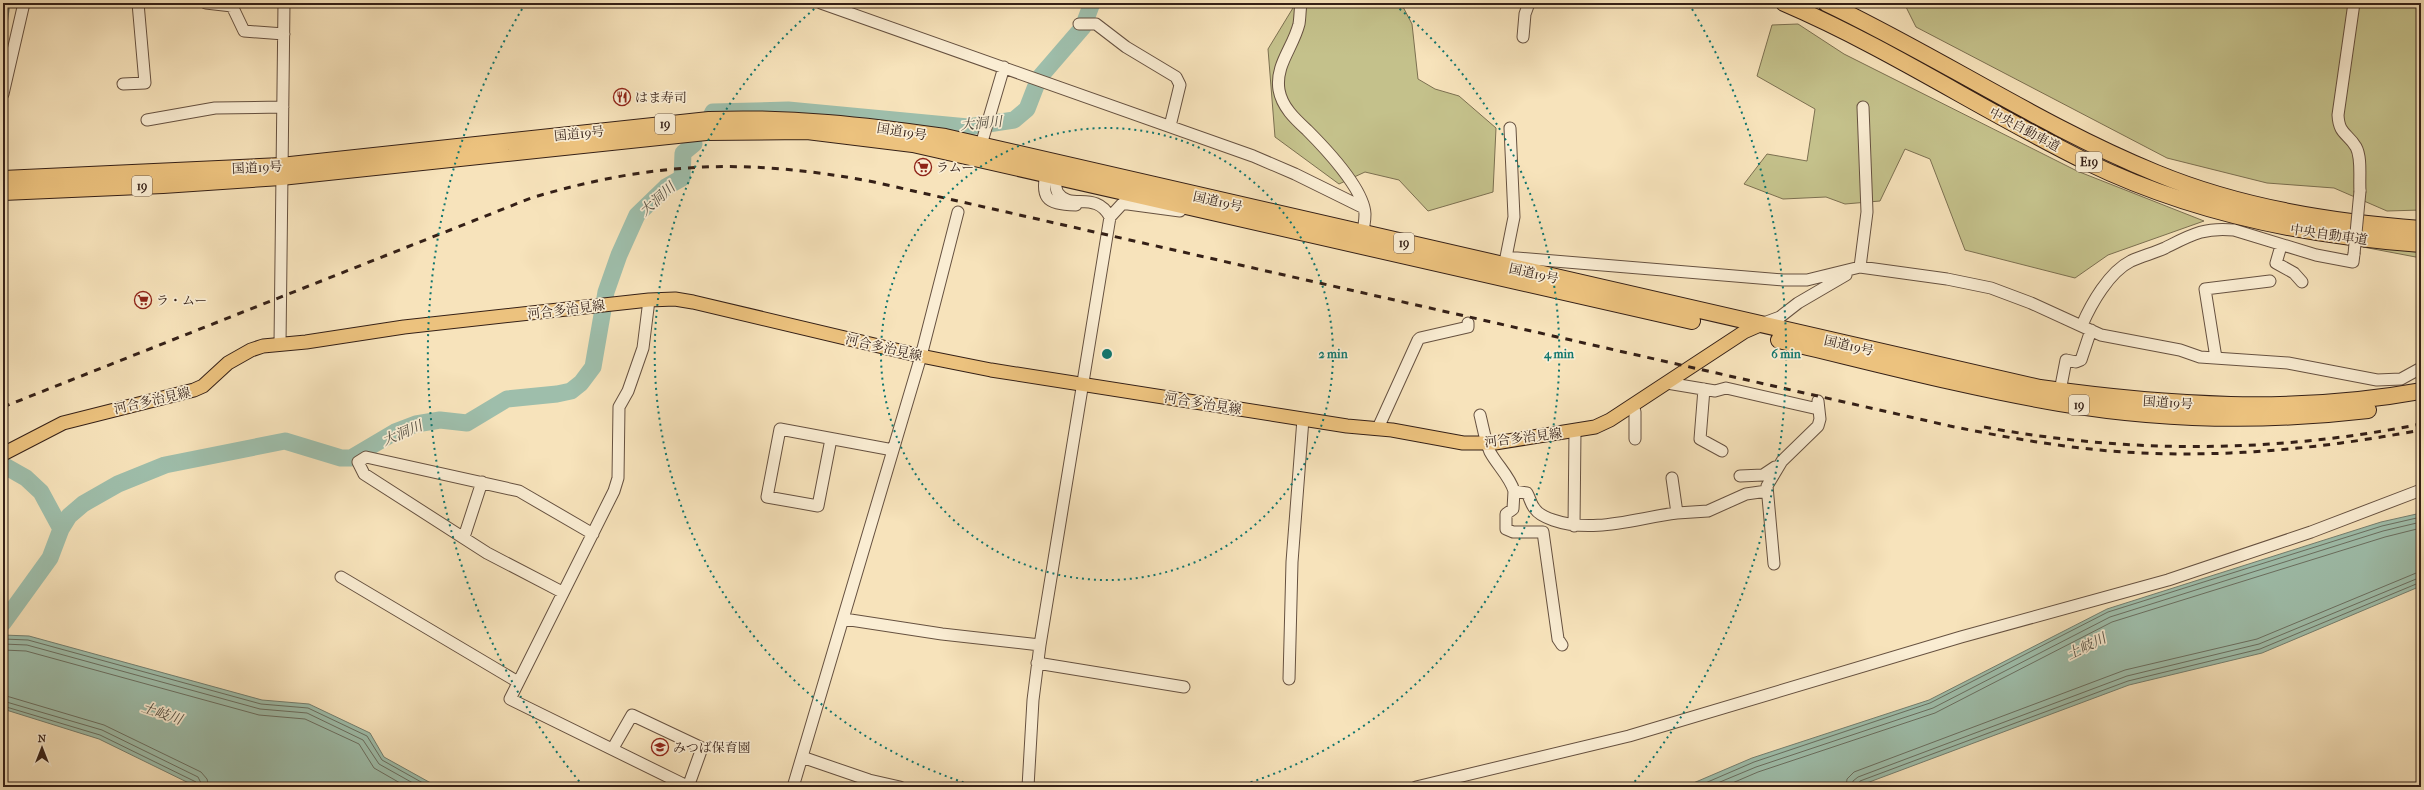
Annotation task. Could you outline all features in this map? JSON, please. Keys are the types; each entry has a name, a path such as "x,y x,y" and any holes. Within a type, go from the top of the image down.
{"highway":[{"name":"中央自動車道","path":"1784,3 1876,47 2088,162 2151,189 2215,211 2274,226 2354,239 2421,244"},
{"name":"中央自動車道","path":"1826,3 2091,145 2158,174 2219,195 2278,210 2365,225 2421,229"},
{"name":"国道19号","path":"3,192 163,186 631,127 752,118 844,123 945,137 984,138 1050,171 1209,212 1503,267 1971,373 2060,391 2152,402 2231,405 2310,404 2379,398 2421,391"},
{"name":"国道19号","path":"3,179 281,171 706,132 780,130 838,134 913,144 1050,171 1361,240"},
{"name":"国道19号","path":"1503,267 1744,332 2008,393 2060,403 2127,412 2233,418 2347,412 2421,402"}],"main road":[{"name":"河合多治見線","path":"5,451 63,423 194,390 203,386 228,363 240,355 263,346 404,327 649,300 675,299 693,302 921,356 1081,384 1303,419 1378,428 1463,443 1487,443 1595,427 1633,405 1744,332 1760,325"}],"street":[{"path":"3,94 24,3"},
{"path":"123,84 145,83 138,3"},
{"path":"206,3 232,6 244,31 284,34"},
{"path":"280,344 284,3"},
{"path":"821,3 1170,126 1295,174 1364,208"},
{"path":"1301,3 1299,24 1281,63 1278,76 1279,91 1284,104 1292,115 1319,142 1346,174 1364,208 1361,240"},
{"path":"1523,37 1525,14 1529,3"},
{"path":"2060,391 2066,360 2076,362 2080,360 2086,327 2096,294 2124,265 2160,251 2193,233 2221,229 2234,230 2316,256 2353,262 2360,191 2359,159 2356,147 2342,132 2338,115 2354,3"},
{"path":"1084,24 1096,24 1126,48 1176,77 1180,85 1170,126"},
{"path":"984,138 1004,67"},
{"path":"147,120 215,108 283,107"},
{"path":"1860,267 1867,212 1864,107"},
{"path":"1510,128 1514,217 1503,267 1783,280 1814,279 1860,267 1947,278 1991,288 2086,327 2101,335 2180,350 2200,357 2288,363 2377,380 2401,379 2421,368"},
{"path":"1050,171 1058,193 1063,197 1076,201 1093,202 1102,206 1110,218"},
{"path":"1050,171 1044,193 1047,200 1054,203 1078,205 1098,211 1102,215 1106,234"},
{"path":"1028,787 1037,663 1081,384 1110,218 1122,204 1159,209 1209,212"},
{"path":"793,787 921,356 958,212"},
{"path":"2281,246 2276,263 2294,274 2302,282"},
{"path":"1760,325 1780,317 1798,303 1860,267"},
{"path":"2216,358 2205,290 2270,281"},
{"path":"613,748 632,715 702,748 688,787 613,748 510,699 562,592 614,491 618,478 619,407 628,391 643,348 649,300"},
{"path":"1378,428 1383,413 1412,358 1418,340 1420,338 1468,327 1468,323"},
{"path":"1667,382 1715,391 1726,388 1818,405 1820,419 1818,426 1779,465 1770,479 1767,491 1771,514 1774,564"},
{"path":"1704,389 1700,438 1722,451"},
{"path":"1633,405 1635,412 1635,439"},
{"path":"1480,415 1487,443 1500,469 1512,485 1514,491 1513,509 1506,514 1506,529 1513,532 1543,532 1558,639 1562,645"},
{"path":"1289,679 1292,562 1303,419"},
{"path":"831,439 818,506 767,497 780,429 894,450"},
{"path":"1574,526 1575,431"},
{"path":"562,592 487,553 364,474 358,462 366,457 519,491 592,534"},
{"path":"1740,476 1763,475 1779,465"},
{"path":"1672,478 1677,512"},
{"path":"464,538 482,482"},
{"path":"1416,787 1629,736 1961,637 2168,580 2311,532 2421,490"},
{"path":"1514,491 1527,493 1539,514 1574,526 1631,522 1677,512 1708,511 1746,494 1767,491"},
{"path":"341,577 518,682"},
{"path":"844,619 942,634 1040,645"},
{"path":"1037,663 1184,687"},
{"path":"802,757 869,780 900,787"}],"shaded area":[{"path":"1296,3 1401,3 1412,24 1418,79 1435,89 1459,96 1496,128 1493,192 1428,211 1399,180 1365,172 1339,184 1275,137 1268,49"},
{"path":"1904,3 2421,3 2421,210 2387,211 2334,188 2267,183 2167,158 1916,27"},
{"path":"1798,24 1844,54 2077,171 2204,221 2108,255 2075,278 1965,250 1930,159 1905,149 1880,201 1845,204 1826,197 1783,199 1744,184 1767,154 1807,161 1815,109 1757,76 1772,25"},
{"path":"2363,247 2421,250 2421,258"}],"water":[{"name":"土岐川","path":"2421,513 2421,586 2262,653 2129,685 1856,787 1684,787 1752,758 1929,700 2107,609 2381,522"},
{"name":"土岐川","path":"3,635 29,636 262,700 309,704 370,733 384,757 438,787 197,787 99,739 3,709"}],"waterway":[{"path":"3,46 9,3"},
{"name":"大洞川","path":"712,114 713,112 788,110 968,127 1014,120 1027,109 1039,78 1083,27 1092,3"},
{"name":"大洞川","path":"61,529 69,516 83,504 118,484 165,465 285,441 341,458 351,458 395,432 416,424 440,420 467,423 507,399 557,394 571,391 581,383 593,367 606,292 619,255 637,215 666,187 682,178 683,153 694,144"},
{"path":"3,465 26,478 41,492 61,529 50,558 3,623"}],"railway":[{"path":"3,407 531,198 576,186 661,170 702,167 743,167 785,169 828,174 874,182 1950,426 2043,443 2139,453 2220,453 2301,448 2421,430"},
{"path":"1984,427 2039,436 2093,442 2148,446 2202,446 2257,445 2312,440 2366,434 2421,424"}],"place":[{"name":"はま寿司","path":"622,97"},
{"name":"ラムー","path":"923,167"},
{"name":"ラ・ムー","path":"143,300"},
{"name":"みつば保育園","path":"660,747"}]}
